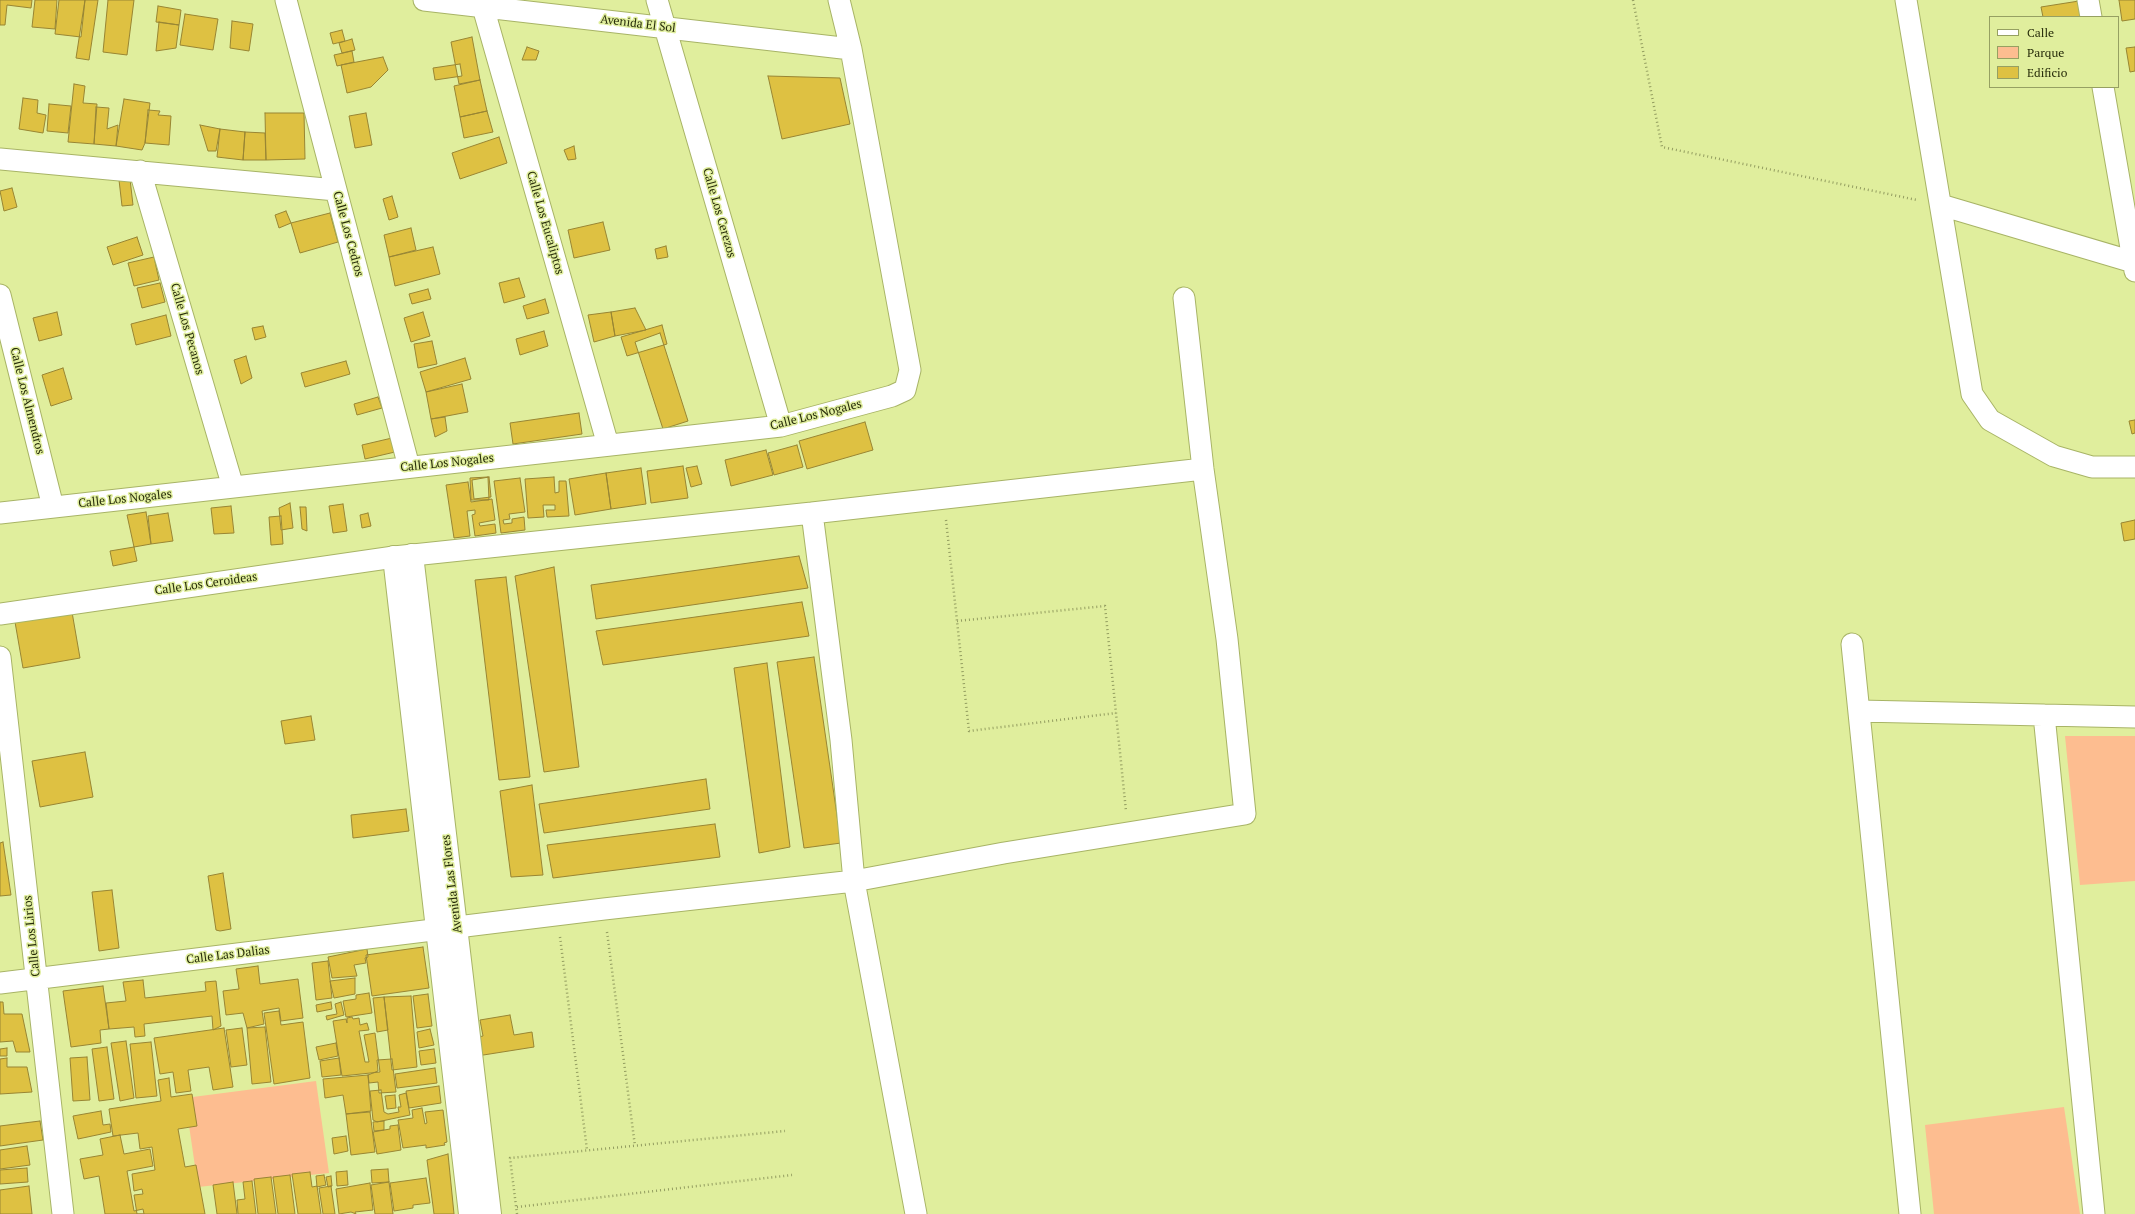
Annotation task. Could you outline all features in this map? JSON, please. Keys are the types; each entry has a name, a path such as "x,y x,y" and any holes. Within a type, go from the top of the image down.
{"street":[{"name":"Calle Los Cedros","path":"286,0 409,467"},
{"name":"Avenida El Sol","path":"424,0 482,3 665,28 851,49"},
{"name":"Calle Los Cerezos","path":"657,0 781,426"},
{"path":"839,0 851,49"},
{"path":"1906,0 1972,394 1990,420 2054,456 2092,467 2135,467"},
{"path":"2088,0 2091,16"},
{"name":"Calle Los Eucaliptos","path":"482,3 608,445"},
{"name":"Calle Los Nogales","path":"0,513 781,426 892,396 905,390 910,370 851,49"},
{"path":"1941,205 2134,266 2103,88"},
{"path":"0,159 336,190"},
{"name":"Calle Los Pecanos","path":"140,172 233,487"},
{"name":"Calle Los Almendros","path":"0,295 53,507"},
{"path":"1184,298 1203,468"},
{"name":"Calle Los Ceroideas","path":"0,614 403,556 812,513 1203,468"},
{"name":"Calle Las Dalias","path":"0,983 557,916 604,909 854,881 1004,852 1245,814 1226,639 1203,468"},
{"path":"812,513 841,740 854,881 916,1214"},
{"name":"Avenida Las Flores","path":"403,556 447,929 490,1214"},
{"path":"1852,644 1910,1214"},
{"name":"Calle Los Lirios","path":"0,657 63,1214"},
{"path":"1859,711 2135,717"},
{"path":"2044,715 2094,1214"},
{"name":"Avenida Las Flores","path":"447,929 470,1214"}],"path":[{"path":"1633,0 1662,147 1941,205"},
{"path":"944,498 969,731 1116,713"},
{"path":"957,621 1105,606 1129,833"},
{"path":"604,909 635,1146"},
{"path":"557,916 587,1150"},
{"path":"518,1214 510,1158 785,1131"},
{"path":"517,1207 792,1175"}],"green space":[{"path":"2065,736 2135,736 2135,881 2080,885"},
{"path":"316,1081 329,1173 198,1187 185,1098"},
{"path":"2064,1107 2080,1214 1934,1214 1925,1125"}],"building":[{"path":"0,0 32,0 31,8 7,5 5,25 0,25"},
{"path":"35,0 57,0 55,29 32,27"},
{"path":"59,0 85,0 81,37 55,34"},
{"path":"85,0 98,0 89,60 76,58"},
{"path":"108,0 134,0 127,55 103,52"},
{"path":"2119,0 2135,0 2135,19 2122,21"},
{"path":"2079,1 2081,16 2043,16 2041,7"},
{"path":"158,6 181,10 179,25 156,22"},
{"path":"185,14 218,19 213,50 180,45"},
{"path":"232,21 253,24 249,51 230,48"},
{"path":"159,22 179,25 176,48 156,51"},
{"path":"342,30 345,41 333,44 330,33"},
{"path":"472,37 480,80 459,84 451,42"},
{"path":"352,39 355,50 342,53 339,43"},
{"path":"527,47 539,51 536,60 522,60"},
{"path":"2135,47 2135,71 2130,72 2126,48"},
{"path":"352,51 354,62 337,66 334,55"},
{"path":"383,57 388,70 371,87 347,93 341,65"},
{"path":"460,64 462,76 435,80 433,68"},
{"path":"768,76 840,78 850,124 782,139"},
{"path":"480,80 487,111 460,117 454,86"},
{"path":"74,84 85,86 83,103 97,104 94,144 68,142"},
{"path":"23,98 38,100 37,113 46,115 43,133 19,129"},
{"path":"124,99 150,103 145,143 142,150 116,146"},
{"path":"49,104 71,106 68,133 47,131"},
{"path":"96,107 109,108 107,129 118,125 116,146 94,144"},
{"path":"148,110 160,111 158,115 171,116 169,145 145,143"},
{"path":"487,111 493,132 464,138 460,117"},
{"path":"265,113 304,113 305,159 266,160"},
{"path":"366,113 372,145 355,148 349,116"},
{"path":"200,125 220,129 216,151 208,151"},
{"path":"220,129 245,132 243,160 217,157"},
{"path":"245,132 265,133 266,160 243,160"},
{"path":"499,137 507,163 460,179 452,153"},
{"path":"574,146 576,159 568,160 564,150"},
{"path":"130,179 133,205 122,206 119,180"},
{"path":"12,188 17,207 4,211 0,191"},
{"path":"392,196 398,217 389,220 383,199"},
{"path":"286,211 291,223 279,228 275,215"},
{"path":"330,213 338,242 300,253 291,223"},
{"path":"603,222 610,250 574,258 568,230"},
{"path":"411,228 416,250 389,257 384,235"},
{"path":"137,237 143,255 113,265 107,247"},
{"path":"666,246 668,257 657,259 655,249"},
{"path":"433,247 440,274 395,286 389,257"},
{"path":"154,257 159,280 134,286 128,263"},
{"path":"519,278 525,297 504,303 499,283"},
{"path":"160,283 165,302 142,308 137,288"},
{"path":"428,289 431,299 412,304 409,294"},
{"path":"545,299 549,313 527,319 523,306"},
{"path":"635,308 646,330 615,336 611,312"},
{"path":"57,312 62,335 39,341 33,318"},
{"path":"423,312 430,336 411,342 404,318"},
{"path":"611,312 615,336 594,342 588,315"},
{"path":"166,315 171,336 136,345 131,324"},
{"path":"662,325 667,344 627,356 621,337"},
{"path":"263,326 266,337 255,340 252,328"},
{"path":"544,331 548,346 520,355 516,339"},
{"path":"660,333 688,421 663,429 635,342"},
{"path":"432,341 437,364 418,368 414,344"},
{"path":"246,356 252,378 241,384 234,360"},
{"path":"465,358 471,379 426,392 420,372"},
{"path":"346,361 350,374 305,387 301,373"},
{"path":"63,368 72,399 51,406 42,375"},
{"path":"462,384 468,412 431,419 426,392"},
{"path":"378,397 382,408 357,415 354,404"},
{"path":"579,413 582,434 513,444 510,423"},
{"path":"445,417 447,431 435,437 431,419"},
{"path":"2135,420 2135,433 2132,434 2129,421"},
{"path":"865,422 873,450 807,469 799,441"},
{"path":"392,438 395,452 365,459 362,445"},
{"path":"797,445 803,467 774,475 768,453"},
{"path":"766,450 773,475 731,486 725,460"},
{"path":"683,466 688,498 651,503 647,471"},
{"path":"697,466 702,484 691,487 686,468"},
{"path":"641,468 646,504 611,509 606,473"},
{"path":"606,473 611,509 575,515 569,479"},
{"path":"488,477 489,500 471,500 470,478"},
{"path":"489,477 491,497 474,499 472,480"},
{"path":"554,477 555,493 559,492 559,481 566,481 569,516 547,517 546,510 555,510 555,505 543,505 544,517 528,518 525,479"},
{"path":"520,478 525,512 509,514 510,519 503,520 504,524 512,523 512,519 524,517 525,530 501,533 494,481"},
{"path":"468,482 471,502 492,499 495,520 479,523 480,526 495,524 496,533 475,536 472,515 475,514 475,510 467,511 470,536 454,538 446,485"},
{"path":"290,503 293,528 281,530 279,508"},
{"path":"343,504 347,531 333,533 329,506"},
{"path":"231,506 234,533 214,534 211,508"},
{"path":"300,507 306,507 307,531 302,529"},
{"path":"146,512 151,544 134,547 127,515"},
{"path":"168,513 173,541 151,544 148,516"},
{"path":"368,513 371,526 362,528 360,515"},
{"path":"281,516 283,544 271,545 269,517"},
{"path":"2135,520 2135,539 2124,541 2121,523"},
{"path":"134,547 137,561 113,566 110,551"},
{"path":"799,556 808,588 596,619 591,585"},
{"path":"554,567 579,767 544,772 515,576"},
{"path":"506,577 530,777 499,780 475,580"},
{"path":"802,602 809,636 603,665 596,631"},
{"path":"72,612 80,658 23,668 15,622"},
{"path":"814,657 841,843 804,848 777,662"},
{"path":"767,663 790,847 759,853 734,668"},
{"path":"311,716 315,740 285,744 281,721"},
{"path":"85,752 93,797 40,807 32,761"},
{"path":"706,779 710,809 544,833 539,804"},
{"path":"532,785 543,875 511,877 500,791"},
{"path":"406,809 409,831 353,838 351,815"},
{"path":"715,824 720,857 553,878 547,845"},
{"path":"3,842 11,895 0,896 0,843"},
{"path":"223,873 231,929 220,931 216,930 208,876"},
{"path":"112,890 119,948 99,951 92,892"},
{"path":"423,947 429,988 372,996 366,955"},
{"path":"367,949 368,957 365,958 366,963 354,965 357,976 332,978 328,957"},
{"path":"328,961 332,998 316,1000 312,963"},
{"path":"258,966 260,984 298,979 303,1018 281,1021 279,1008 262,1011 264,1024 247,1028 243,1013 226,1015 223,991 239,989 236,969"},
{"path":"355,978 355,994 334,998 330,981"},
{"path":"143,980 145,998 206,991 205,982 216,981 221,1026 213,1030 212,1016 144,1024 145,1036 135,1037 134,1027 109,1029 106,1003 126,1001 123,982"},
{"path":"103,986 109,1029 100,1030 101,1043 71,1047 63,991"},
{"path":"369,993 372,1013 346,1017 343,1001 356,999 356,995"},
{"path":"428,994 432,1026 417,1028 413,996"},
{"path":"411,996 417,1067 392,1070 384,997"},
{"path":"384,997 388,1030 377,1032 373,998"},
{"path":"0,1002 3,1002 4,1014 22,1014 30,1052 16,1052 13,1041 0,1042"},
{"path":"331,1002 332,1009 317,1012 316,1005"},
{"path":"341,1002 344,1015 327,1020 326,1016 337,1014 335,1004"},
{"path":"279,1011 281,1025 303,1022 310,1078 274,1084 264,1013"},
{"path":"510,1015 514,1035 532,1032 534,1047 477,1056 474,1038 483,1036 480,1020"},
{"path":"352,1017 353,1019 359,1018 360,1025 367,1023 369,1030 359,1031 365,1062 369,1062 364,1035 375,1033 380,1072 342,1076 333,1021 346,1019 347,1023 347,1018"},
{"path":"265,1027 271,1082 252,1084 247,1028"},
{"path":"224,1028 233,1087 213,1090 209,1067 188,1070 191,1091 176,1093 173,1072 160,1074 154,1038"},
{"path":"242,1028 247,1065 231,1067 226,1030"},
{"path":"430,1029 434,1045 419,1048 417,1032"},
{"path":"126,1041 134,1098 120,1101 111,1043"},
{"path":"151,1042 157,1096 136,1098 130,1044"},
{"path":"336,1043 338,1056 319,1060 316,1047"},
{"path":"107,1047 114,1099 99,1101 92,1049"},
{"path":"7,1048 7,1056 0,1056 0,1049"},
{"path":"434,1049 436,1063 421,1065 419,1051"},
{"path":"87,1057 90,1100 73,1101 70,1058"},
{"path":"7,1058 7,1067 27,1067 32,1092 0,1094 0,1059"},
{"path":"339,1058 341,1075 322,1077 320,1061"},
{"path":"392,1059 396,1092 379,1093 378,1082 369,1083 368,1075 378,1071 377,1060"},
{"path":"435,1068 437,1083 397,1088 395,1074"},
{"path":"368,1075 371,1111 346,1114 343,1095 325,1098 323,1079"},
{"path":"169,1078 171,1097 192,1094 197,1126 178,1129 185,1167 196,1165 205,1214 137,1214 134,1195 143,1194 142,1189 134,1191 132,1174 155,1170 152,1147 140,1149 138,1133 113,1136 109,1109 161,1101 158,1080"},
{"path":"439,1086 441,1103 409,1108 406,1091"},
{"path":"381,1090 384,1112 388,1114 399,1112 398,1107 401,1107 399,1095 406,1093 410,1115 377,1122 373,1120 370,1091"},
{"path":"395,1095 396,1108 387,1109 385,1096"},
{"path":"422,1108 425,1124 427,1123 425,1112 443,1110 447,1142 444,1143 445,1145 426,1148 426,1145 403,1148 398,1120 413,1118 412,1110"},
{"path":"101,1111 103,1125 110,1124 111,1132 78,1139 73,1116"},
{"path":"370,1112 375,1152 351,1155 346,1114"},
{"path":"40,1121 43,1140 0,1146 0,1126"},
{"path":"384,1121 384,1130 374,1131 373,1122"},
{"path":"398,1125 401,1150 377,1154 373,1132 390,1129 390,1126"},
{"path":"120,1135 124,1154 150,1149 153,1166 127,1171 134,1211 143,1209 144,1214 105,1214 99,1176 84,1179 80,1159 103,1155 100,1139"},
{"path":"346,1136 348,1151 334,1154 332,1138"},
{"path":"27,1146 30,1165 0,1169 0,1150"},
{"path":"448,1154 454,1214 434,1214 427,1160"},
{"path":"27,1168 28,1182 0,1184 0,1170"},
{"path":"388,1169 389,1182 372,1183 371,1170"},
{"path":"347,1171 348,1185 337,1186 336,1172"},
{"path":"310,1172 312,1187 317,1186 321,1214 298,1214 292,1174"},
{"path":"290,1175 295,1214 278,1214 273,1177"},
{"path":"324,1175 326,1185 317,1187 316,1176"},
{"path":"331,1176 332,1186 328,1187 326,1177"},
{"path":"271,1177 276,1214 258,1214 254,1179"},
{"path":"426,1178 430,1203 413,1205 413,1208 394,1211 390,1183"},
{"path":"252,1181 256,1214 238,1214 237,1200 245,1199 243,1182"},
{"path":"233,1182 237,1214 217,1214 213,1185"},
{"path":"389,1182 393,1214 375,1214 371,1185"},
{"path":"370,1183 373,1210 355,1212 356,1214 351,1212 339,1214 336,1189"},
{"path":"29,1186 32,1214 0,1214 0,1190"},
{"path":"331,1186 335,1214 323,1214 319,1188"}]}
